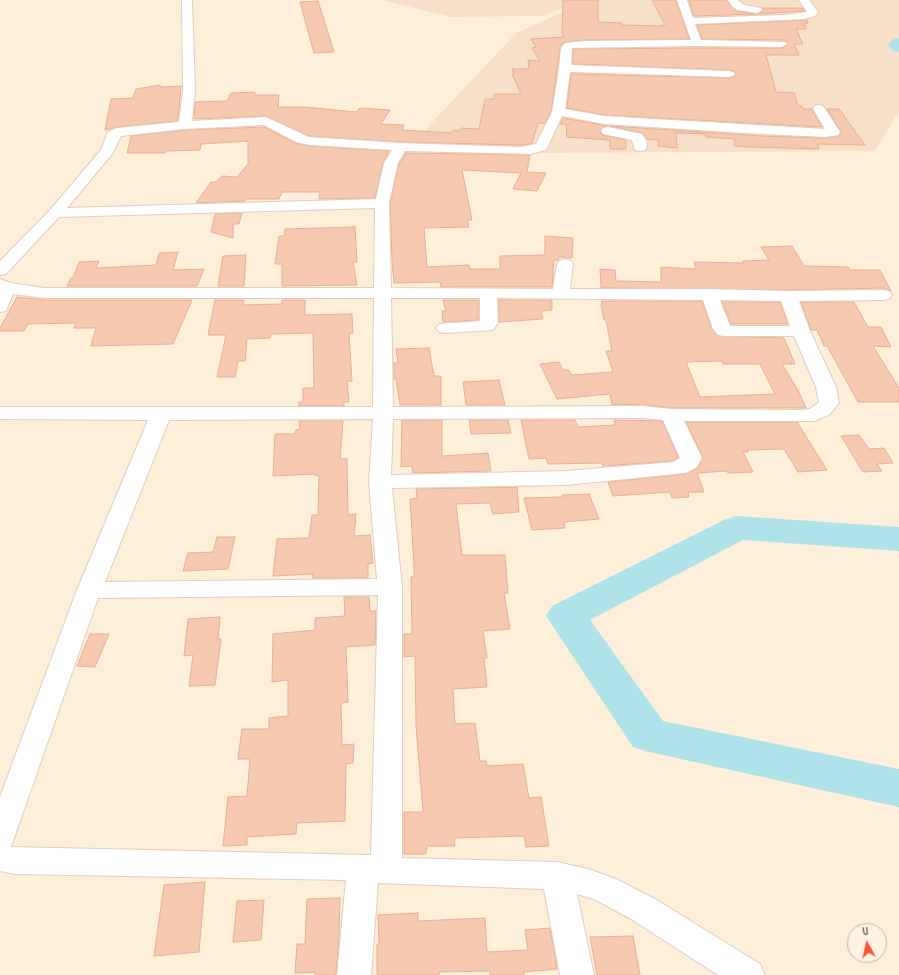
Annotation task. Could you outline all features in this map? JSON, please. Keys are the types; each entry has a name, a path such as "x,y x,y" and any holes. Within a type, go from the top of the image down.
{"street":[{"path":"185,125 189,90 187,0"},
{"path":"682,0 697,43"},
{"path":"733,0 736,5 741,8 757,10"},
{"path":"689,21 768,19 805,16 811,14 812,12 804,0"},
{"path":"0,270 55,213 107,151 114,134 126,130 185,125 266,121 300,139 309,141 401,148 530,150 541,146 544,143 558,112 565,68 566,48 569,45 697,43 782,44"},
{"path":"565,68 729,74"},
{"path":"558,112 604,120 761,130 833,132 820,109"},
{"path":"604,120 606,130 636,137 639,140 640,147"},
{"path":"354,975 374,869 390,588 380,482 384,413 382,203 391,163 401,148"},
{"path":"55,213 382,203"},
{"path":"561,294 565,264"},
{"path":"4,293 488,293 709,294 788,296 883,295"},
{"path":"445,328 483,327 488,325 488,293"},
{"path":"709,294 724,331 801,331"},
{"path":"0,413 161,414 642,412 671,415 814,415 822,411 828,403 826,387 801,331 788,296"},
{"path":"0,838 89,590 161,414"},
{"path":"380,482 566,478 678,468 689,462 691,458 671,415"},
{"path":"89,590 390,588"},
{"path":"0,857 15,861 374,869 557,876 588,883 605,889 643,909 748,975"},
{"path":"557,876 577,975"}],"shaded area":[{"path":"382,0 582,0 543,16 451,17"},
{"path":"590,0 899,0 899,111 875,151 544,153 414,142 516,33"}],"building":[{"path":"563,0 598,0 598,22 622,23 622,25 663,26 662,25 665,25 652,0 676,0 689,39 584,40 564,42 560,48 551,112 545,123 538,123 532,143 522,145 401,142 309,136 266,116 194,119 195,102 227,101 231,93 255,92 255,95 279,95 278,107 304,107 356,112 360,108 390,110 381,124 404,125 402,130 451,133 453,130 459,131 461,128 479,129 485,99 494,99 494,94 521,94 512,74 514,74 512,69 529,69 528,60 540,61 532,48 536,47 531,39 564,37 562,34"},
{"path":"689,0 727,0 736,11 756,14 694,16"},
{"path":"318,1 334,52 314,53 300,2"},
{"path":"763,8 803,8 804,11 757,14 763,11"},
{"path":"807,20 808,23 804,23 806,29 796,29 803,44 794,44 799,55 766,55 776,92 794,93 798,106 802,106 803,109 812,109 822,127 604,115 567,108 571,74 729,78 734,77 736,74 734,71 729,70 573,64 573,49 782,48 788,44 786,40 702,39 697,25"},
{"path":"160,85 160,87 181,86 178,121 117,127 105,130 111,99 133,98 136,89"},
{"path":"827,109 839,109 865,145 817,144 819,149 734,146 735,139 706,137 705,134 676,133 677,148 658,146 659,140 647,139 642,133 610,126 761,136 826,138 838,136 841,131"},
{"path":"563,118 607,126 600,130 602,135 626,140 626,149 610,149 610,140 567,137 566,124 560,124"},
{"path":"264,127 295,143 309,146 389,151 383,163 375,198 319,199 320,192 282,192 279,199 246,199 245,201 196,203 211,182 216,182 222,176 237,177 248,164 248,141 201,144 200,150 166,151 165,153 127,153 131,136 185,130"},
{"path":"406,153 530,155 527,172 546,173 537,191 513,189 521,173 462,170 472,220 467,220 469,227 424,228 427,267 469,265 470,269 500,269 500,256 545,255 545,236 573,238 572,258 559,257 558,260 554,260 552,287 441,287 440,282 394,283 390,203 399,164"},
{"path":"242,213 239,224 233,224 233,238 211,232 215,214"},
{"path":"355,227 357,262 353,262 357,285 282,286 282,264 275,264 279,236 284,236 285,229"},
{"path":"792,246 804,266 848,267 850,270 880,270 891,291 883,288 788,290 601,288 600,269 615,270 616,281 661,282 661,267 696,269 694,262 744,263 743,261 769,260 761,247"},
{"path":"178,252 173,270 204,269 197,286 67,286 71,278 73,278 79,262 99,261 96,268 156,265 159,253"},
{"path":"246,255 244,286 218,286 223,256"},
{"path":"17,297 44,300 192,300 173,344 91,346 96,328 74,328 76,323 28,324 24,331 0,331 0,328"},
{"path":"215,300 244,300 243,305 282,304 282,300 305,300 305,315 352,314 353,333 349,334 352,381 347,381 349,402 344,402 344,406 299,406 299,402 303,402 303,388 314,388 313,333 271,334 270,338 247,339 245,361 238,361 235,377 217,377 226,335 208,335"},
{"path":"443,300 478,300 478,320 443,322 442,311 446,311"},
{"path":"499,300 552,300 552,310 541,311 543,319 499,322"},
{"path":"602,301 702,301 712,329 718,336 784,338 795,364 782,364 798,390 806,408 671,408 642,404 612,405 610,394 557,399 540,364 559,362 563,370 569,370 571,375 613,372 606,351 612,351 606,320 604,320","holes":["722,361 723,364 760,364 775,394 700,397 686,362"]},
{"path":"722,302 780,302 788,324 731,324"},
{"path":"801,302 854,302 868,327 881,327 891,347 873,346 899,388 899,402 858,402 827,346 824,346 817,330 811,330"},
{"path":"429,348 434,376 441,376 441,405 400,405 396,379 394,379 394,363 398,363 396,349"},
{"path":"499,380 505,405 466,405 463,382"},
{"path":"402,420 442,420 442,456 488,453 491,471 413,473 412,466 401,467"},
{"path":"469,420 508,420 511,433 471,434"},
{"path":"521,420 575,420 578,427 615,425 614,420 662,421 678,457 673,461 603,466 602,463 548,464 546,458 529,459"},
{"path":"299,421 343,421 340,459 347,459 348,515 356,514 354,536 370,535 373,563 368,564 368,578 312,578 313,574 273,576 277,539 309,538 312,515 318,515 319,475 273,476 275,434 295,434 296,430 300,429"},
{"path":"686,422 797,422 827,470 798,472 784,449 747,450 748,452 743,452 753,472 728,473 727,471 697,473 704,492 688,492 689,497 672,498 670,492 613,496 608,482 686,474 698,468 703,457"},
{"path":"859,435 869,449 884,448 893,463 877,464 882,471 863,472 841,436"},
{"path":"517,487 519,512 493,514 490,503 456,504 462,555 505,555 508,593 504,593 510,629 483,631 487,658 484,658 487,687 453,689 455,724 475,723 480,761 486,761 487,766 523,764 529,798 541,797 549,846 526,847 524,836 454,838 455,846 427,846 426,854 404,854 404,812 423,812 416,726 415,656 404,657 404,634 412,634 411,577 414,577 414,565 410,499 417,498 416,489"},
{"path":"589,494 599,519 564,522 565,528 532,530 524,498 563,497 562,495"},
{"path":"217,537 235,537 228,569 183,571 188,553 213,552"},
{"path":"344,597 369,597 370,611 376,611 375,645 346,647 348,702 341,703 342,745 354,744 353,763 346,764 345,821 297,823 296,834 247,837 247,845 223,846 228,797 247,796 250,759 238,759 242,729 269,729 269,718 288,716 288,680 272,682 273,634 315,630 315,618 345,616"},
{"path":"220,617 218,639 221,639 215,685 189,686 193,655 184,656 188,619"},
{"path":"90,634 109,634 95,667 77,666"},
{"path":"205,882 199,952 154,956 164,885"},
{"path":"340,898 336,975 315,975 315,972 295,973 297,944 305,944 307,899"},
{"path":"264,900 261,940 233,942 237,901"},
{"path":"418,913 418,921 485,918 487,952 528,950 525,930 550,928 557,969 524,972 524,975 490,975 490,971 439,972 439,975 377,975 377,944 379,944 378,915"},
{"path":"633,936 640,975 597,975 590,937"}],"waterway":[{"path":"899,43 897,45 899,47"},
{"path":"899,539 737,528 566,616 649,735 899,788"}]}
